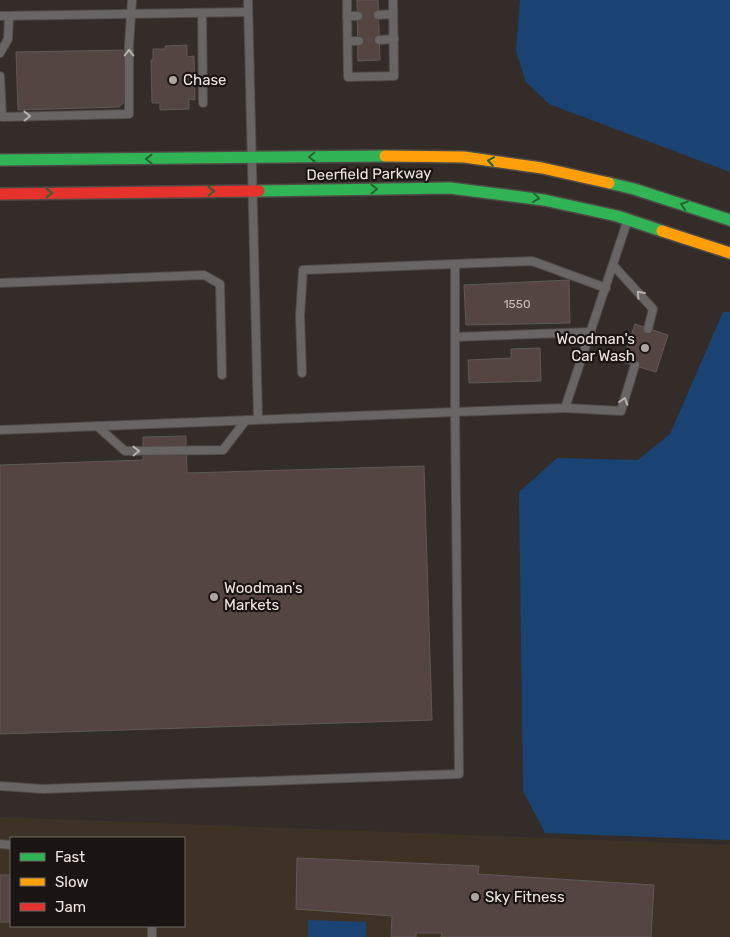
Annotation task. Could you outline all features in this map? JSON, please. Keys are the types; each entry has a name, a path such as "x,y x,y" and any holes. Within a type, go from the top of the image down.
{"main road":[{"name":"Deerfield Parkway","path":"0,160 464,157 542,168 634,189 730,220"},
{"name":"Deerfield Parkway","path":"0,194 450,188 544,200 628,220 730,253"}],"lane":[{"path":"0,76 2,116 130,114 129,46 132,0"},
{"path":"248,0 258,419"},
{"path":"347,0 348,77 394,76 393,0"},
{"path":"0,16 248,12"},
{"path":"202,13 203,103"},
{"path":"378,15 393,14"},
{"path":"0,53 8,38 9,16"},
{"path":"347,16 358,16"},
{"path":"380,40 394,39"},
{"path":"348,41 359,41"},
{"path":"565,408 628,220"},
{"path":"302,373 300,316 303,270 532,261 606,288"},
{"path":"0,786 42,788 459,774 455,264"},
{"path":"613,265 653,309 648,329"},
{"path":"0,282 204,275 220,284 222,375"},
{"path":"455,337 591,332"},
{"path":"0,430 565,408 621,411 636,365"},
{"path":"97,426 125,451 223,450 246,420"}],"shaded area":[{"path":"0,817 730,845 730,937 0,937"}],"water":[{"path":"520,0 730,0 730,172 549,104 526,82 516,51"},
{"path":"723,312 730,312 730,840 545,833 523,791 519,492 557,458 638,460 670,434"},
{"path":"308,920 366,922 366,937 308,937"}],"building":[{"path":"357,0 378,0 380,60 358,61"},
{"name":"Chase","path":"187,45 187,57 194,56 195,100 189,99 189,109 160,110 160,103 152,103 151,60 153,60 153,49 165,49 165,46"},
{"path":"126,50 127,100 119,107 18,110 16,52"},
{"path":"569,280 570,323 466,325 464,285"},
{"name":"Woodman's Car Wash","path":"635,324 668,335 656,372 622,362"},
{"path":"540,348 541,381 469,383 468,360 511,358 511,349"},
{"name":"Woodman's Markets","path":"186,436 187,473 424,466 432,720 0,734 0,465 143,460 143,437"},
{"name":"Sky Fitness","path":"297,858 479,866 478,874 654,885 651,937 441,937 442,933 416,933 416,937 391,937 392,916 296,909"},
{"path":"0,875 10,875 10,922 0,922"}],"traffic: fast":[{"path":"0,160 385,156"},
{"path":"609,183 634,189 730,220"},
{"path":"259,191 450,188 544,200 617,216 662,231"}],"traffic: slow":[{"path":"385,156 464,157 542,168 609,183"},
{"path":"662,231 730,253"}],"traffic: jam":[{"path":"0,194 259,191"}],"place":[{"name":"Chase","path":"173,80"},
{"name":"Woodman's Car Wash","path":"645,348"},
{"name":"Woodman's Markets","path":"214,597"},
{"name":"Sky Fitness","path":"475,897"}]}
